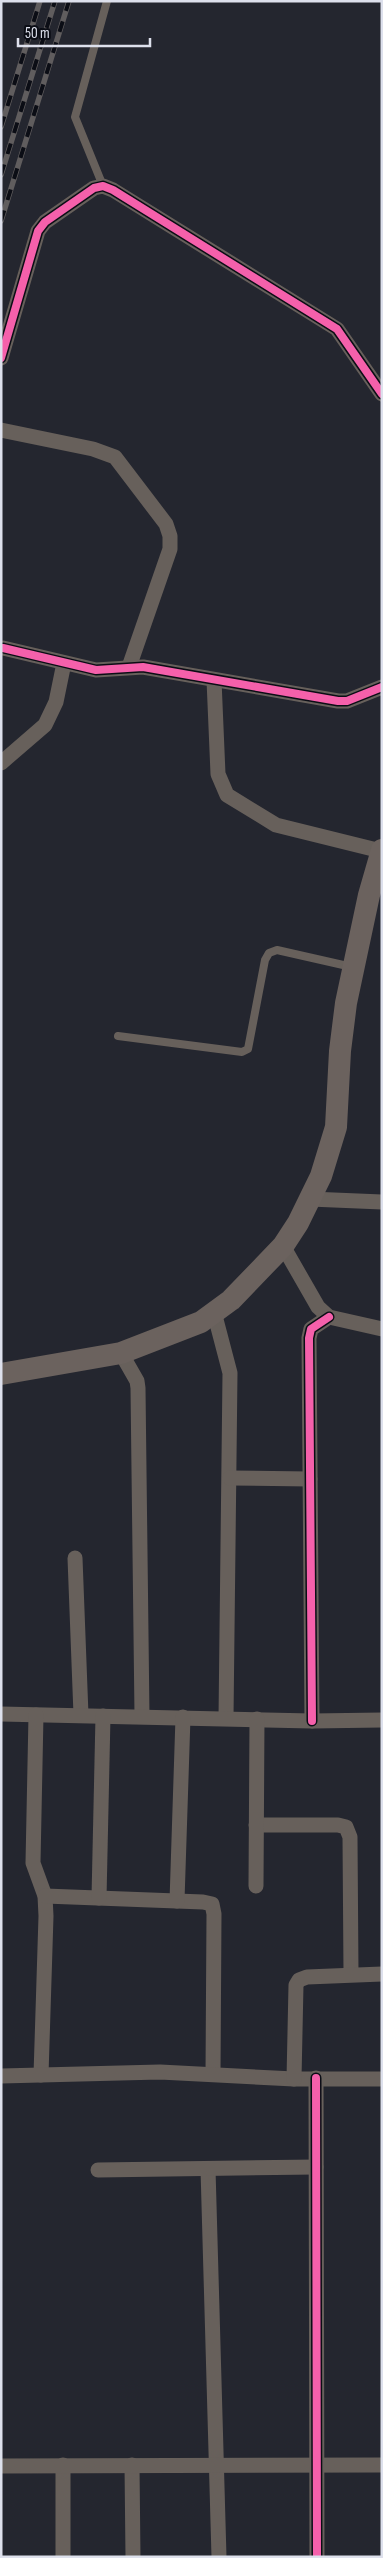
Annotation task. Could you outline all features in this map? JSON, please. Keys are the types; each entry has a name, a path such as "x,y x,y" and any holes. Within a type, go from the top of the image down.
{"main road":[{"path":"1,1374 121,1353 201,1322 231,1300 282,1246 298,1222 321,1176 336,1126 340,1050 354,968 377,881 382,851"}],"street":[{"path":"1,358 38,231 45,222 94,188 103,186 113,190 327,322 344,338 382,394"},
{"path":"1,430 93,448 115,457 166,524 170,536 170,549 129,667"},
{"path":"4,648 96,670 143,667 347,702 382,687"},
{"path":"1,763 45,725 56,702 64,663"},
{"path":"214,680 218,774 221,787 227,795 276,826 382,851"},
{"path":"310,1199 382,1202"},
{"path":"282,1246 318,1307 329,1317 382,1329"},
{"path":"214,1312 230,1373 226,1718"},
{"path":"312,1721 309,1338 311,1329 329,1317"},
{"path":"121,1353 137,1381 138,1388 142,1716"},
{"path":"230,1478 310,1479"},
{"path":"75,1558 81,1715"},
{"path":"1,1714 312,1721 382,1720"},
{"path":"36,1714 33,1862 45,1896 41,2075"},
{"path":"99,1898 103,1716"},
{"path":"177,1901 183,1717"},
{"path":"256,1886 257,1719"},
{"path":"256,1825 338,1825 346,1828 350,1837 351,1974"},
{"path":"45,1896 203,1902 212,1904 214,1914 213,2074"},
{"path":"294,2079 296,1985 299,1980 307,1977 382,1974"},
{"path":"1,2076 160,2072 294,2079 382,2079"},
{"path":"316,2078 317,2557"},
{"path":"98,2170 316,2167"},
{"path":"208,2169 219,2557"},
{"path":"1,2466 382,2464"},
{"path":"62,2465 63,2557"},
{"path":"132,2465 132,2557"}],"lane":[{"path":"103,186 75,117 107,1"},
{"path":"118,1036 242,1052 248,1049 265,960 269,953 277,950 354,968"}],"railway":[{"path":"1,127 40,1"},
{"path":"1,175 55,1"},
{"path":"1,221 69,1"}],"cycle path":[{"path":"1,358 38,231 45,222 94,188 103,186 113,190 337,329 382,394"},
{"path":"3,648 96,670 143,667 338,701 347,701 382,687"},
{"path":"312,1721 309,1338 311,1329 329,1317"},
{"path":"316,2078 317,2557"}]}
